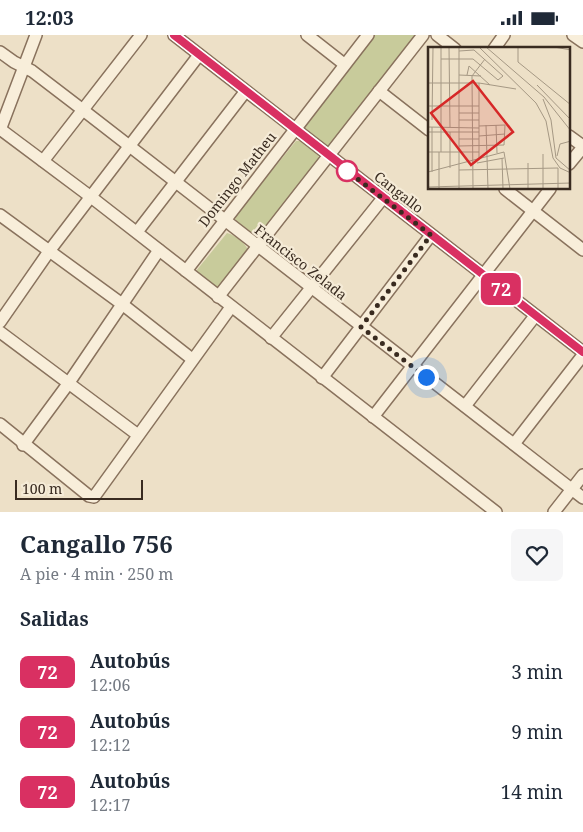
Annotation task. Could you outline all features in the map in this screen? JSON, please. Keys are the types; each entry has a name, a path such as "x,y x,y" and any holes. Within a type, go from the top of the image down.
{"street":[{"path":"36,35 0,129 91,197 496,512"},
{"path":"43,161 141,35"},
{"name":"Cangallo","path":"174,35 294,130 483,274 583,354"},
{"path":"307,35 344,64"},
{"name":"Domingo Matheu","path":"186,271 368,35"},
{"path":"218,297 423,35"},
{"path":"437,35 452,47"},
{"path":"495,47 504,35"},
{"path":"573,35 583,43"},
{"name":"Francisco Zelada","path":"0,51 130,146 257,247 583,498"},
{"path":"0,322 50,250 199,55"},
{"path":"136,232 246,91"},
{"path":"379,91 428,129"},
{"path":"570,137 583,146 570,163"},
{"path":"506,190 583,250"},
{"path":"373,417 549,190"},
{"path":"271,338 383,198"},
{"path":"0,215 50,250 192,359"},
{"path":"322,378 431,235"},
{"path":"23,445 68,384 159,250"},
{"path":"0,424 23,445 90,496 94,497 231,307"},
{"path":"465,406 535,316"},
{"path":"0,332 138,435"},
{"path":"514,444 583,354"},
{"path":"554,512 583,475"}],"green space":[{"path":"375,35 419,35 328,149 303,130"},
{"path":"296,141 301,141 318,153 319,159 258,238 254,237 240,227 235,216"},
{"path":"227,233 241,241 248,250 248,253 221,286 215,287 196,271"}],"bus line":[{"name":"72","path":"174,35 583,352"}],"route":[{"path":"347,171 342,167 431,235 361,327 426,377"}]}
